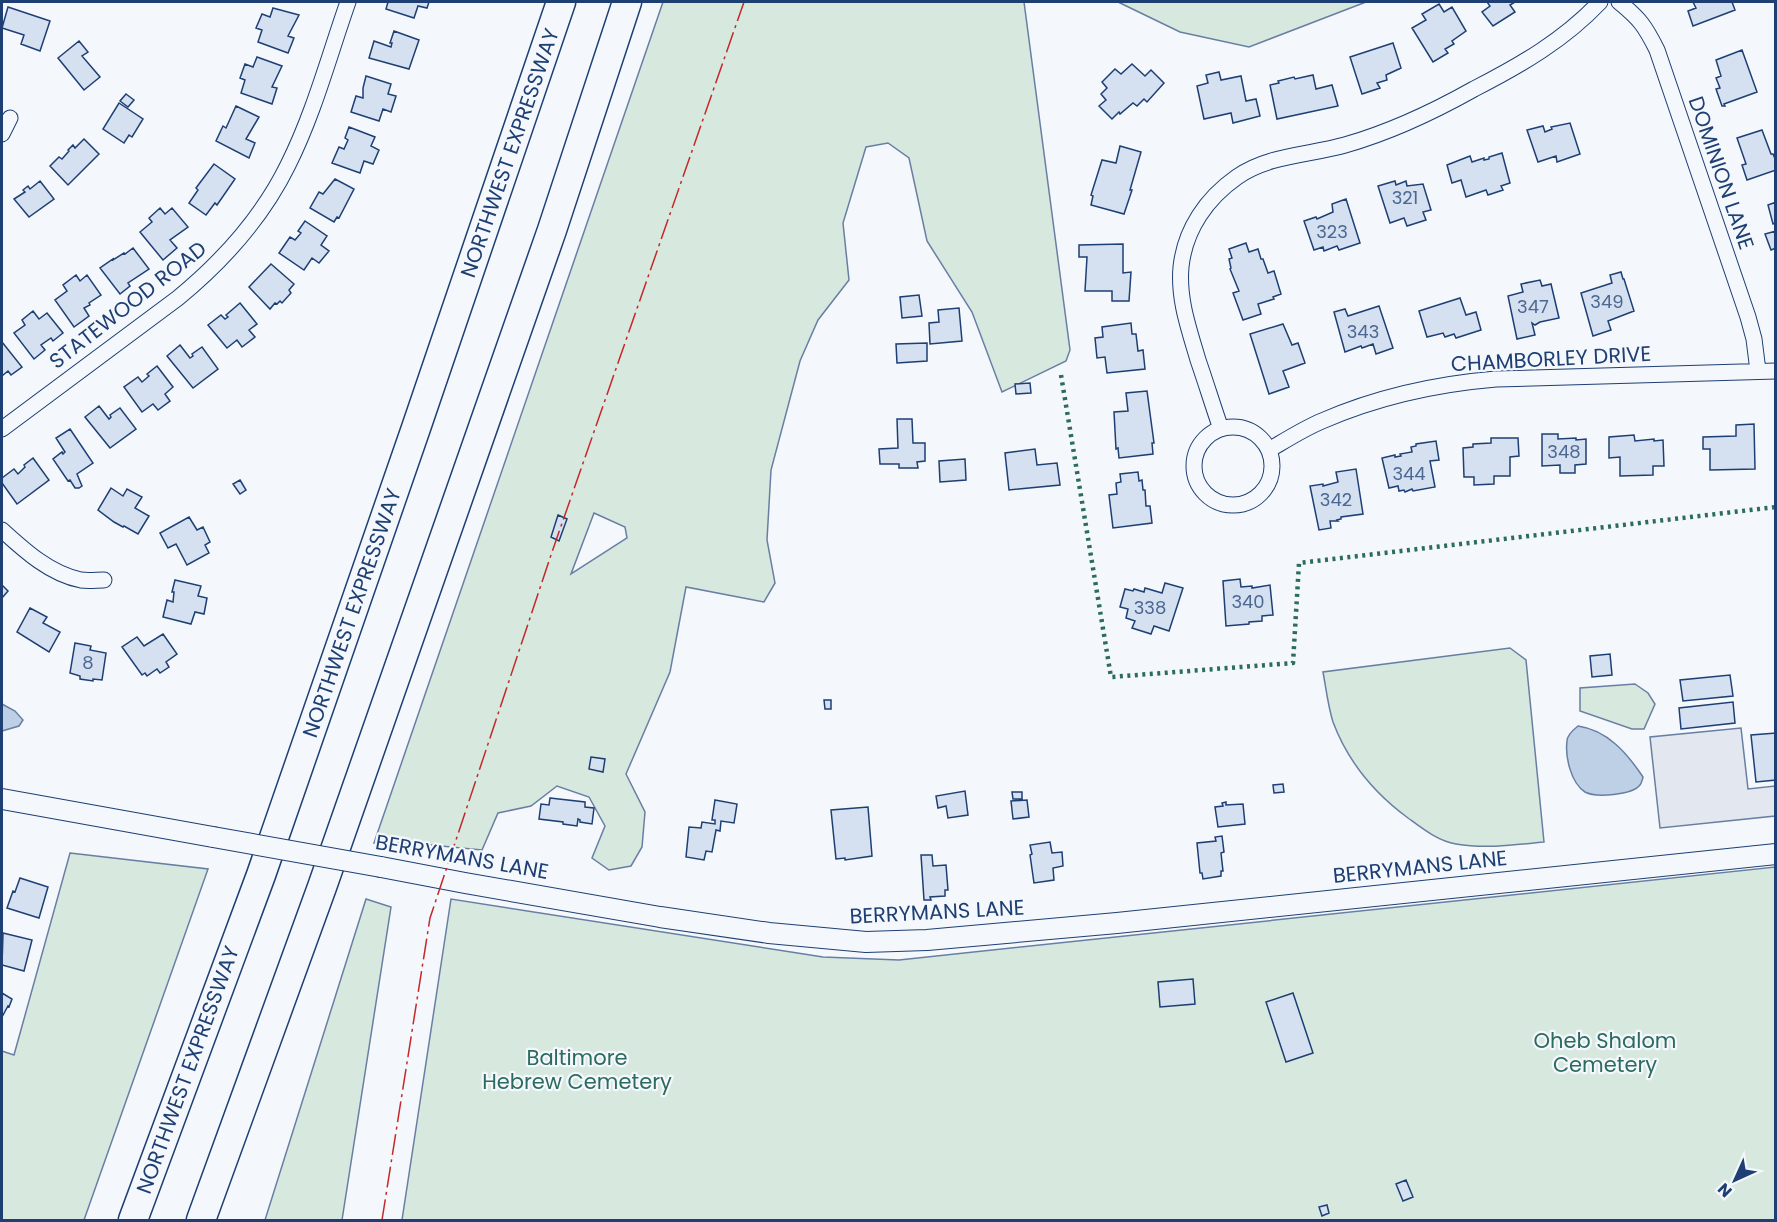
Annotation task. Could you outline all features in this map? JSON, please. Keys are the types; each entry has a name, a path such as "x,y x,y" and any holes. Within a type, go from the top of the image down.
{"highway":[{"name":"NORTHWEST EXPRESSWAY","path":"133,1221 261,875 561,2"},
{"path":"201,1221 322,887 552,230 627,2"}],"street":[{"name":"STATEWOOD ROAD","path":"2,429 205,276 251,224 271,195 302,135 348,2"},
{"path":"1221,429 1185,316 1181,289 1181,266 1185,245 1193,224 1205,207 1237,177 1254,167 1344,146 1392,130 1438,109 1521,65 1550,46 1581,22 1600,2"},
{"name":"DOMINION LANE","path":"1619,2 1638,17 1657,50 1748,318 1754,339 1758,371"},
{"path":"2,134 10,118"},
{"name":"CHAMBORLEY DRIVE","path":"1269,450 1319,423 1350,410 1418,389 1454,382 1508,378 1776,371"},
{"path":"1237,427 1251,431 1261,438 1269,450 1272,466 1269,481 1254,500 1233,506 1222,504 1210,498 1197,481 1194,458 1200,445 1208,436 1221,429 1237,427"},
{"path":"2,530 38,560 59,572 81,580 104,580"},
{"name":"BERRYMANS LANE","path":"2,799 660,917 769,933 866,942 927,940 1085,926 1776,854"}],"green space":[{"path":"663,2 1024,2 1070,350 1066,361 1002,392 972,312 927,241 909,158 888,143 866,147 843,223 849,280 818,320 800,361 771,470 767,540 775,583 764,602 686,587 670,672 626,774 645,812 642,847 631,866 609,870 592,858 605,826 589,797 557,786 531,806 498,813 482,850 410,843 374,843","holes":["594,513 625,527 627,538 571,574"]},
{"path":"1118,2 1366,2 1249,47 1180,32"},
{"path":"1510,648 1526,660 1544,842 1489,846 1449,842 1431,834 1408,818 1363,776 1346,750 1333,722 1323,672"},
{"path":"1635,684 1648,693 1655,704 1644,729 1632,729 1580,711 1580,688"},
{"path":"70,853 208,869 84,1220 2,1220 2,1051 14,1055"},
{"name":"Baltimore Hebrew Cemetery","path":"1775,867 1775,1220 402,1220 451,899 823,957 899,960"},
{"path":"366,899 391,907 342,1220 265,1220"}],"shaded area":[{"path":"1741,728 1748,789 1775,786 1775,816 1660,828 1650,737"}],"water":[{"path":"2,704 15,711 23,720 19,726 2,731"},
{"path":"1578,726 1598,732 1623,751 1643,777 1640,785 1630,791 1605,795 1590,794 1580,788 1570,769 1567,747 1568,737"}],"building":[{"path":"388,2 429,2 427,8 418,6 414,18 386,9"},
{"path":"1487,2 1515,2 1510,5 1515,12 1493,26 1482,12 1490,6"},
{"path":"1693,2 1732,2 1735,10 1693,26 1688,11 1696,8"},
{"path":"1439,4 1444,12 1452,7 1466,31 1452,41 1454,44 1445,49 1448,53 1433,62 1412,28 1426,20 1422,14"},
{"path":"8,7 50,21 40,51 21,44 24,35 2,28"},
{"path":"273,8 299,15 288,36 294,38 288,53 258,42 262,30 256,28 262,14 270,17"},
{"path":"394,31 419,40 409,69 369,58 374,41 391,47"},
{"path":"79,41 88,52 82,56 100,77 84,90 58,58"},
{"path":"1393,43 1401,68 1386,75 1387,80 1377,83 1380,88 1362,94 1350,57"},
{"path":"1742,50 1757,92 1722,106 1716,89 1720,88 1716,78 1721,76 1716,60"},
{"path":"257,57 282,66 272,87 277,88 272,104 241,93 245,80 240,78 245,64 253,67"},
{"path":"1132,64 1145,76 1151,70 1164,83 1147,102 1144,99 1137,106 1133,103 1112,119 1099,106 1106,100 1101,94 1107,88 1102,82 1115,69 1121,74"},
{"path":"1219,72 1221,80 1241,76 1246,101 1256,99 1260,116 1233,123 1231,113 1204,119 1197,86 1208,83 1206,75"},
{"path":"1313,75 1316,89 1332,85 1338,106 1277,119 1270,85 1294,77 1295,79"},
{"path":"366,76 391,84 388,94 396,96 391,112 383,109 379,121 351,112 356,96 363,98"},
{"path":"126,94 134,100 128,107 120,101"},
{"path":"119,103 143,119 132,137 129,135 124,143 103,129"},
{"path":"236,106 259,117 246,139 255,143 249,158 216,141 223,126 226,128"},
{"path":"1570,123 1580,154 1557,162 1556,156 1538,162 1527,130 1543,126 1545,132 1552,129 1551,127"},
{"path":"349,127 375,137 371,146 379,150 373,164 364,161 360,173 332,163 339,147 344,149 348,140 345,138"},
{"path":"1762,130 1776,161 1776,170 1747,180 1742,165 1746,164 1737,138"},
{"path":"84,139 99,154 68,185 50,166 59,157 62,159 73,145 75,148"},
{"path":"1120,146 1141,152 1124,214 1091,205 1093,196 1091,195 1102,160 1116,163"},
{"path":"1502,153 1510,183 1501,186 1503,190 1488,195 1486,190 1466,197 1461,180 1452,183 1447,165 1470,156 1472,162 1484,158 1484,160 1489,159 1489,157"},
{"path":"214,164 235,179 217,205 215,203 206,215 189,203 198,190 196,188"},
{"path":"335,179 354,189 339,218 337,217 334,222 310,208 319,192 323,194"},
{"path":"40,181 54,199 29,217 14,199 25,192 23,190 28,186 30,189"},
{"path":"1395,181 1396,185 1406,181 1407,186 1423,184 1431,210 1423,212 1426,220 1407,226 1404,218 1390,223 1378,186"},
{"path":"1346,199 1360,243 1339,250 1337,246 1324,251 1323,247 1314,250 1304,221 1316,217 1317,219 1333,212 1332,204"},
{"path":"1776,202 1776,224 1773,224 1768,205"},
{"path":"160,208 165,214 172,208 188,227 170,240 177,248 163,260 140,232 152,222 149,218"},
{"path":"305,221 327,236 321,245 329,251 319,263 312,258 304,270 279,253 290,237 295,240 301,233 298,231"},
{"path":"1776,231 1776,248 1771,250 1765,234"},
{"path":"1246,243 1249,252 1258,249 1268,273 1274,271 1281,294 1258,304 1261,314 1243,320 1233,293 1239,291 1230,269 1229,259 1232,258 1229,249"},
{"path":"1123,244 1123,273 1131,272 1129,301 1112,301 1112,291 1085,291 1087,257 1079,257 1079,245"},
{"path":"133,248 149,269 128,283 130,286 120,294 100,268"},
{"path":"271,264 294,284 289,290 291,293 282,303 280,301 275,303 270,309 249,287"},
{"path":"1621,272 1634,311 1608,321 1611,330 1593,336 1581,293 1612,283 1610,275"},
{"path":"76,275 80,281 87,275 101,295 84,308 89,316 74,327 55,300 67,291 63,285"},
{"path":"1540,280 1542,286 1551,284 1559,318 1535,325 1532,323 1535,335 1517,339 1508,296 1523,292 1521,284"},
{"path":"919,295 922,316 902,318 900,297"},
{"path":"1460,298 1466,315 1476,312 1481,330 1456,338 1454,334 1445,337 1443,333 1427,337 1419,311"},
{"path":"240,303 257,324 249,330 255,337 242,347 237,340 227,348 208,325 221,315 225,319 228,317 226,315"},
{"path":"1379,306 1393,348 1376,354 1373,344 1345,352 1334,312 1345,309 1348,316"},
{"path":"959,308 962,341 930,344 929,323 939,322 938,310"},
{"path":"33,311 39,319 47,313 63,333 53,341 51,338 41,345 45,350 34,359 14,333 25,325 22,320"},
{"path":"1131,323 1132,334 1136,334 1138,351 1143,350 1145,369 1107,373 1105,357 1097,358 1095,338 1103,337 1102,327"},
{"path":"1283,324 1292,345 1298,343 1305,363 1283,371 1289,387 1269,394 1250,334"},
{"path":"2,342 22,367 11,375 8,371 2,376"},
{"path":"927,343 927,361 897,363 896,344"},
{"path":"180,345 190,358 202,347 218,369 193,388 167,356"},
{"path":"157,366 173,387 165,394 170,401 158,410 153,404 142,412 124,387 138,377 142,382 149,376 147,374"},
{"path":"1030,383 1031,393 1016,394 1015,384"},
{"path":"1147,391 1154,443 1152,443 1153,454 1119,458 1118,448 1116,449 1114,412 1128,411 1126,393"},
{"path":"99,406 109,419 110,415 120,408 136,429 110,448 85,417"},
{"path":"897,419 912,419 913,443 925,443 925,461 917,462 918,468 899,468 899,464 880,464 879,449 898,448"},
{"path":"1754,424 1755,469 1710,470 1710,449 1703,449 1703,437 1736,436 1736,425"},
{"path":"70,429 93,463 77,474 82,486 79,488 75,488 70,480 68,481 53,459 65,452 56,438"},
{"path":"1542,434 1558,434 1558,439 1586,439 1586,464 1575,465 1575,473 1560,473 1560,465 1542,466"},
{"path":"1634,435 1635,441 1663,440 1664,466 1653,466 1653,475 1620,476 1620,457 1609,458 1609,437"},
{"path":"1491,438 1518,438 1519,456 1510,457 1510,476 1494,476 1494,484 1474,485 1474,477 1464,477 1463,448 1473,447 1473,444 1491,443"},
{"path":"1436,441 1439,460 1430,461 1435,487 1413,491 1412,489 1405,492 1404,490 1399,491 1398,486 1389,488 1382,458 1401,456 1400,454 1412,452 1411,447 1416,444"},
{"path":"1035,449 1037,465 1057,463 1060,485 1009,490 1005,453"},
{"path":"33,458 49,480 17,504 2,483 2,478 14,469 18,474"},
{"path":"965,459 966,480 940,482 939,461"},
{"path":"1356,469 1363,514 1330,521 1331,528 1319,530 1310,486 1323,484 1323,486 1338,482 1336,472"},
{"path":"1138,472 1139,481 1142,480 1143,490 1145,490 1146,506 1150,506 1152,523 1113,528 1109,495 1117,494 1116,483 1121,482 1120,474"},
{"path":"240,480 246,490 240,494 233,484"},
{"path":"111,488 123,496 127,489 142,497 135,508 149,516 138,534 114,522 98,510"},
{"path":"558,515 567,519 559,541 551,537"},
{"path":"189,517 197,530 203,527 210,542 205,545 209,553 187,565 176,544 168,548 160,533"},
{"path":"1240,579 1241,587 1270,585 1273,615 1262,616 1262,621 1226,626 1223,581"},
{"path":"175,580 201,586 198,596 207,598 204,614 195,612 191,624 163,617 167,600 173,602 174,592 172,592"},
{"path":"1165,583 1183,588 1169,631 1154,626 1151,634 1132,628 1135,621 1126,618 1128,609 1120,607 1125,589 1144,592 1145,588 1162,593"},
{"path":"2,585 8,591 2,598"},
{"path":"30,608 47,617 43,623 60,632 49,652 17,632"},
{"path":"163,634 177,654 166,662 169,667 160,673 157,669 147,676 145,673 142,675 122,647 137,637 144,646"},
{"path":"75,643 91,646 90,650 106,653 102,680 80,679 80,676 70,673"},
{"path":"1610,654 1612,675 1592,677 1590,656"},
{"path":"1730,675 1733,696 1683,701 1680,680"},
{"path":"824,700 831,700 831,709 825,709"},
{"path":"1733,702 1735,723 1681,729 1679,708"},
{"path":"1776,733 1776,780 1756,782 1751,735"},
{"path":"591,757 605,759 603,772 589,769"},
{"path":"1283,784 1284,792 1274,793 1273,785"},
{"path":"965,791 968,815 948,818 946,806 938,808 936,796"},
{"path":"1012,792 1022,792 1022,799 1013,799"},
{"path":"550,798 585,802 585,807 594,808 592,824 580,822 578,819 577,826 539,819 541,804 549,805"},
{"path":"715,800 737,804 734,823 721,821 720,831 716,830 712,852 706,851 704,860 686,857 689,827 701,828 702,822 715,824 715,820 712,820"},
{"path":"1027,800 1029,817 1013,819 1011,801"},
{"path":"1226,802 1226,805 1243,804 1245,824 1218,827 1215,807 1223,806 1222,803"},
{"path":"868,807 872,856 836,859 831,810"},
{"path":"1222,836 1224,852 1221,853 1223,871 1221,871 1221,876 1203,879 1200,873 1197,843 1216,841 1215,837"},
{"path":"1050,842 1052,853 1062,852 1063,866 1053,868 1054,880 1034,883 1030,845"},
{"path":"921,855 932,855 933,866 946,865 948,890 945,890 945,896 930,897 931,900 924,900"},
{"path":"20,878 48,887 39,918 7,908"},
{"path":"3,933 32,940 24,971 2,965"},
{"path":"1193,979 1195,1004 1160,1007 1158,982"},
{"path":"2,993 12,999 2,1017"},
{"path":"1293,993 1313,1053 1286,1062 1266,1002"},
{"path":"1406,1180 1413,1197 1403,1201 1396,1184"},
{"path":"1327,1205 1329,1213 1322,1216 1319,1207"}],"hedge":[{"path":"1061,375 1111,677 1293,663 1299,563 1776,507"}],"power":[{"path":"382,1220 430,918 552,552 744,2"}],"park label":[{"name":"Oheb Shalom Cemetery","path":"1605,1053"}]}
